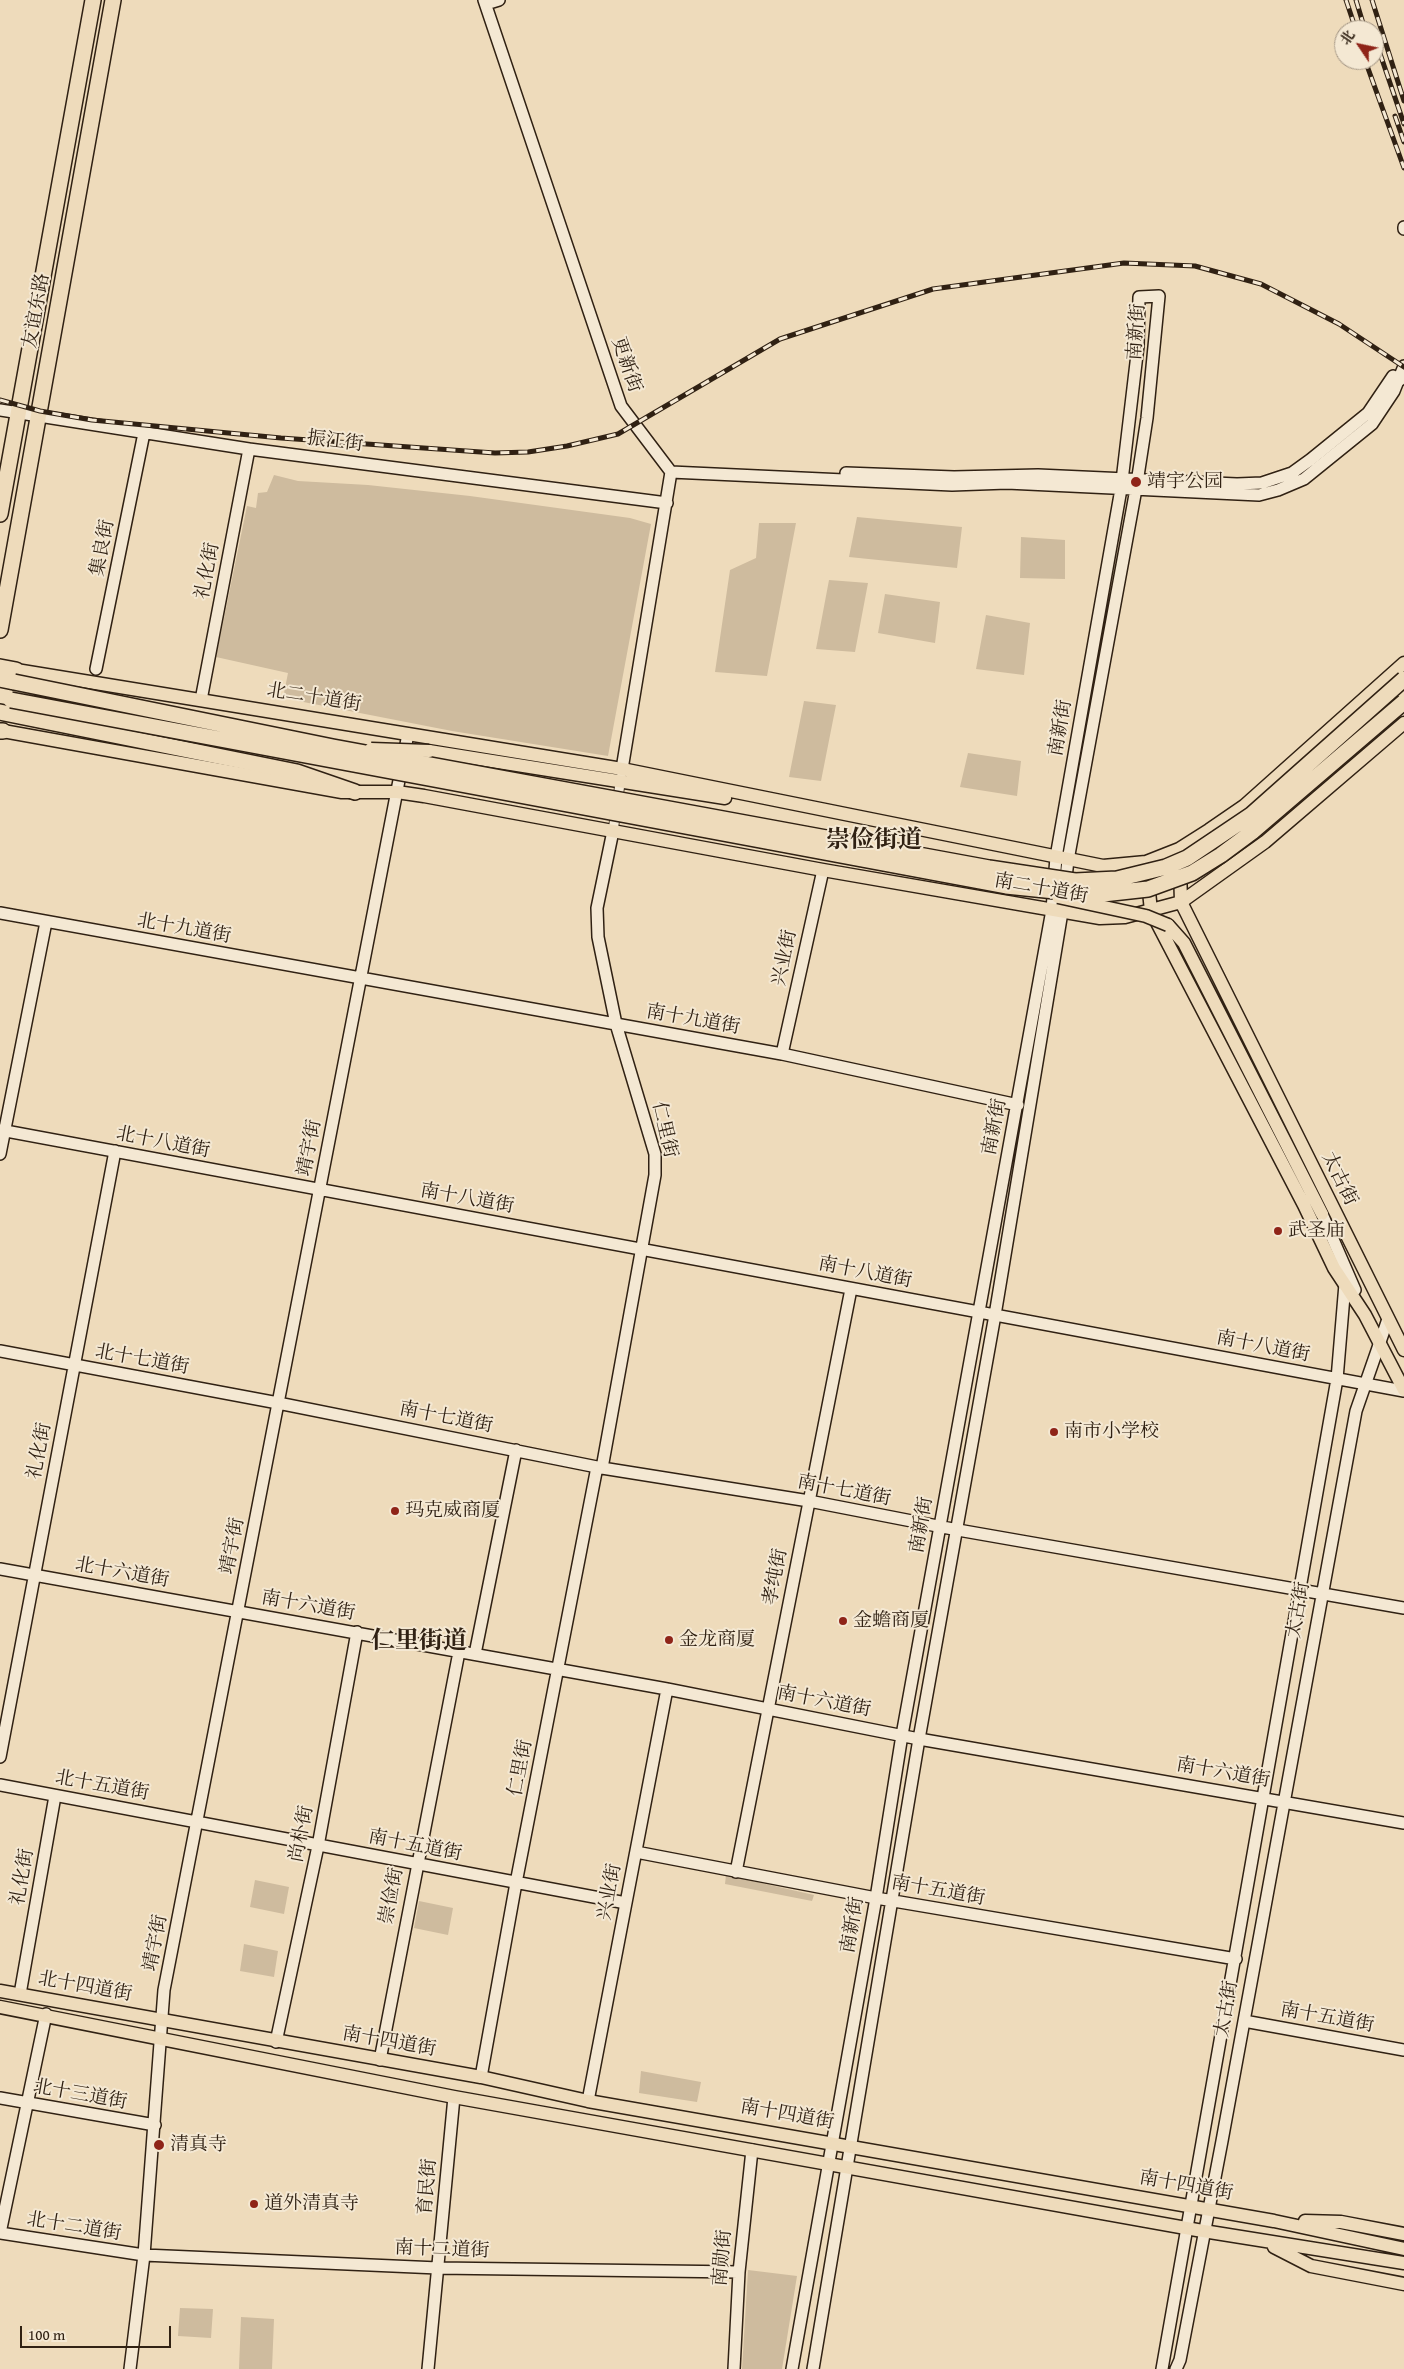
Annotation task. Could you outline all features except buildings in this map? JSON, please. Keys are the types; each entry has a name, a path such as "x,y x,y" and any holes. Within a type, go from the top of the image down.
{"highway":[{"name":"友谊东路","path":"0,514 93,0"},
{"name":"友谊东路","path":"0,630 113,0"},
{"name":"北二十道街","path":"0,667 10,677"},
{"path":"10,677 333,748 989,868 1075,881 1117,880 1166,867 1187,858 1251,815 1404,679"},
{"path":"6,700 1006,886 1094,895 1121,894 1148,889 1192,873 1252,832 1404,702"},
{"path":"0,712 297,772 355,792"}],"main road":[{"name":"南二十道街","path":"621,776 937,833 1103,866 1146,862 1179,849 1244,806 1404,662"},
{"name":"北二十道街","path":"10,677 201,700 408,734 621,776"},
{"name":"南二十道街","path":"613,831 1057,911 1100,918 1125,917 1181,902 1265,842 1404,723"},
{"path":"2,731 333,790 397,792 613,831"},
{"path":"333,748 429,751 621,776"},
{"path":"1179,849 1181,902"},
{"path":"1146,862 1151,911 1304,1205 1334,1268 1365,1315 1404,1390"},
{"name":"太古街","path":"1006,886 1146,916 1168,925 1184,943 1322,1214"},
{"name":"太古街","path":"1181,902 1388,1319"},
{"path":"1388,1319 1404,1350"},
{"name":"北十四道街","path":"0,1991 163,2021"},
{"name":"北十四道街","path":"0,2006 454,2097 1205,2232 1404,2264"},
{"name":"南十四道街","path":"163,2021 481,2077 588,2101 852,2145 1274,2220 1404,2249"},
{"path":"1274,2220 1341,2222 1404,2234"},
{"path":"1262,2241 1311,2266 1404,2284"}],"street":[{"path":"485,2 499,0"},
{"name":"更新街","path":"485,2 621,406 668,468"},
{"name":"南新街","path":"848,2168 919,1739 958,1530 995,1315 1057,911 1062,859 1122,484 1138,346 1139,297 1159,296 1148,402 1136,484 1062,859"},
{"path":"613,831 667,503 668,468 816,474 880,473 954,477 1038,475 1259,495 1304,479 1372,424 1400,380 1404,366"},
{"name":"振江街","path":"0,410 249,448 667,503"},
{"name":"集良街","path":"96,669 144,433"},
{"name":"礼化街","path":"201,700 249,448"},
{"name":"靖宇街","path":"130,2369 144,2255 162,2037 164,1990 408,734"},
{"name":"仁里街","path":"481,2077 516,1883 643,1248 655,1175 655,1154 616,1024 598,937 597,908 613,831"},
{"name":"兴业街","path":"782,1054 823,870"},
{"name":"南新街","path":"829,2165 977,1312 1057,911"},
{"name":"北十九道街","path":"0,913 362,977"},
{"path":"0,1154 2,1131 46,922"},
{"name":"南十九道街","path":"362,977 782,1054 1018,1105"},
{"name":"北十八道街","path":"2,1131 319,1190"},
{"name":"礼化街","path":"0,1757 115,1151"},
{"name":"南十八道街","path":"319,1190 643,1248 977,1312 1404,1390"},
{"name":"太古街","path":"1322,1214 1365,1315"},
{"name":"太古街","path":"1162,2369 1302,1589 1337,1379 1345,1284"},
{"name":"孝纯街","path":"736,1872 851,1288"},
{"name":"太古街","path":"1176,2369 1180,2360 1205,2232 1356,1411 1388,1319"},
{"name":"北十七道街","path":"0,1351 278,1403"},
{"name":"南十七道街","path":"278,1403 599,1467 809,1501 939,1527 1322,1592 1404,1608"},
{"path":"475,1654 516,1450"},
{"name":"北十六道街","path":"0,1569 239,1611"},
{"name":"南十六道街","path":"239,1611 667,1689 902,1736 1404,1824"},
{"name":"尚朴街","path":"276,2042 318,1846 358,1632"},
{"name":"崇俭街","path":"380,2060 416,1864 459,1652"},
{"name":"兴业街","path":"588,2101 667,1689"},
{"name":"北十五道街","path":"0,1785 198,1822"},
{"name":"礼化街","path":"20,1994 55,1796"},
{"name":"南十五道街","path":"198,1822 626,1903"},
{"name":"南十五道街","path":"636,1852 892,1901 1236,1959"},
{"path":"0,2233 46,2014"},
{"name":"南十五道街","path":"1244,2021 1404,2050"},
{"name":"育民街","path":"428,2369 454,2097"},
{"name":"北十三道街","path":"0,2098 155,2125"},
{"name":"南勋街","path":"734,2369 739,2272 752,2150"},
{"path":"792,2369 829,2165"},
{"path":"813,2369 848,2168"},
{"name":"北十二道街","path":"0,2233 144,2255"},
{"name":"南十二道街","path":"144,2255 438,2268 739,2272"}],"shaded area":[{"path":"274,475 298,481 368,485 470,496 630,518 651,524 608,756 452,731 283,698 288,673 216,657 247,506 256,508 258,493 267,492"},
{"path":"857,517 962,527 957,568 849,557"},
{"path":"759,523 796,523 767,676 715,672 730,570 756,558"},
{"path":"1021,537 1065,540 1065,579 1020,578"},
{"path":"829,580 868,583 855,652 816,649"},
{"path":"885,594 940,602 935,643 878,633"},
{"path":"986,615 1030,623 1024,675 976,669"},
{"path":"804,701 836,705 821,781 789,777"},
{"path":"968,753 1021,761 1017,796 960,787"},
{"path":"726,1875 814,1895 812,1901 725,1884"},
{"path":"255,1880 289,1887 284,1914 250,1907"},
{"path":"419,1901 453,1908 448,1935 414,1928"},
{"path":"244,1944 278,1951 274,1977 240,1971"},
{"path":"641,2071 701,2082 697,2102 639,2093"},
{"path":"748,2270 797,2276 782,2369 742,2369"},
{"path":"180,2308 213,2309 211,2338 178,2336"},
{"path":"241,2317 274,2319 272,2369 239,2369"}],"railway":[{"path":"1346,0 1353,20"},
{"path":"1356,0 1362,20"},
{"path":"1372,0 1404,101"},
{"path":"1384,65 1404,124"},
{"path":"1369,70 1404,168"},
{"path":"1395,116 1404,142"},
{"path":"0,400 40,411 92,420 281,438 495,453 528,452 567,446 618,434 780,339 933,289 1124,263 1195,266 1261,284 1339,324 1404,367"}],"place":[{"name":"靖宇公园","path":"1136,482"},
{"name":"武圣庙","path":"1278,1231"},
{"name":"南市小学校","path":"1054,1432"},
{"name":"玛克威商厦","path":"395,1511"},
{"name":"金蟾商厦","path":"843,1621"},
{"name":"金龙商厦","path":"669,1640"},
{"name":"清真寺","path":"159,2145"},
{"name":"道外清真寺","path":"254,2204"}],"district":[{"name":"崇俭街道","path":"874,841"},
{"name":"仁里街道","path":"419,1642"}]}
